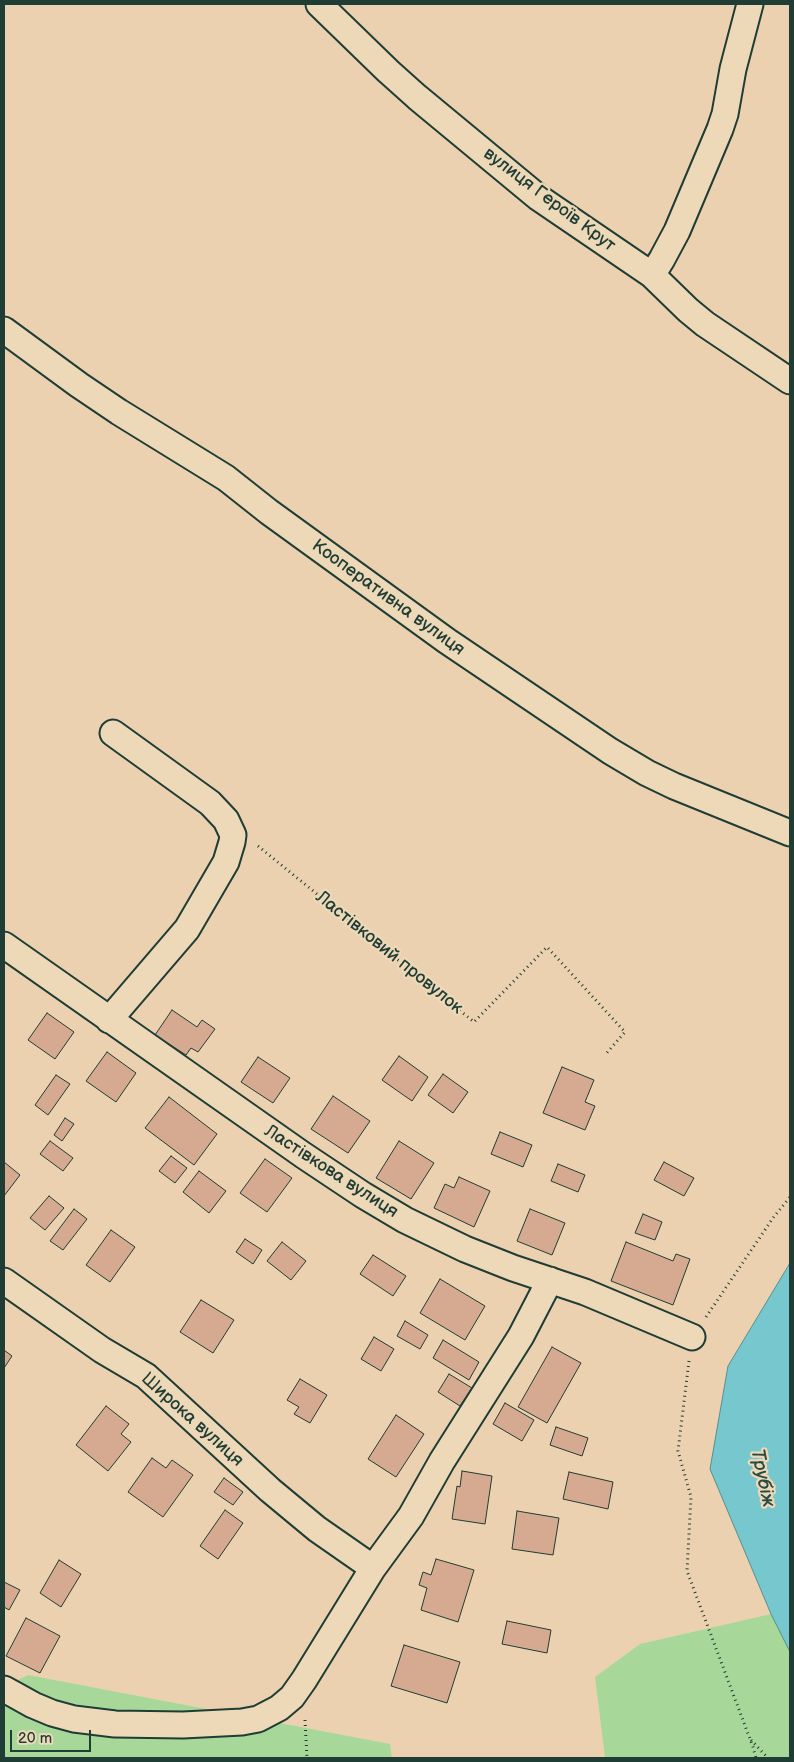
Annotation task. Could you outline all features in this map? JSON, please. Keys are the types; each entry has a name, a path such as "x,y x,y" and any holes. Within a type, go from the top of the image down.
{"street":[{"name":"вулиця Героїв Крут","path":"319,4 388,71 510,174 577,225 652,275 705,324 790,381"},
{"path":"652,275 677,231 720,129 750,4"},
{"name":"Кооперативна вулиця","path":"4,330 87,390 226,478 269,512 447,641 610,751 674,786 790,833"},
{"path":"109,1020 187,929 226,862 231,849 233,835 226,820 210,803 113,733"},
{"name":"Ластівкова вулиця","path":"4,945 303,1155 405,1220 465,1249 585,1292 692,1337"},
{"path":"4,1689 52,1713 74,1719 115,1724 183,1725 228,1723 258,1719 279,1708 292,1697 373,1568 411,1516 442,1461 520,1336 550,1280"},
{"name":"Широка вулиця","path":"4,1281 102,1350 146,1376 270,1490 317,1529 373,1568"}],"path":[{"name":"Ластівковий провулок","path":"257,846 474,1022 547,947 625,1032 605,1055"},
{"path":"756,1758 688,1571 691,1497 678,1451 692,1337 772,1218 790,1197"},
{"path":"750,1739 768,1758"}],"green space":[{"path":"771,1614 790,1652 790,1758 605,1758 595,1677 640,1644"},
{"path":"28,1675 390,1744 392,1758 4,1758 4,1687"}],"water":[{"name":"Трубіж","path":"790,1263 790,1652 771,1614 710,1469 728,1366"}],"building":[{"path":"172,1010 197,1027 202,1020 215,1029 198,1052 191,1048 186,1055 155,1035"},
{"path":"47,1013 74,1032 55,1059 28,1040"},
{"path":"107,1052 136,1073 116,1102 86,1081"},
{"path":"399,1056 428,1077 412,1101 382,1080"},
{"path":"258,1057 290,1078 273,1103 241,1082"},
{"path":"562,1067 594,1080 585,1102 595,1106 585,1130 543,1113"},
{"path":"443,1074 468,1092 453,1113 428,1095"},
{"path":"56,1075 70,1084 48,1115 35,1105"},
{"path":"333,1096 370,1121 348,1153 311,1129"},
{"path":"169,1097 217,1134 194,1165 145,1128"},
{"path":"65,1118 74,1124 62,1141 54,1135"},
{"path":"500,1132 532,1145 523,1167 491,1154"},
{"path":"50,1141 73,1158 63,1171 40,1154"},
{"path":"399,1141 434,1163 411,1199 376,1178"},
{"path":"171,1156 187,1168 175,1183 159,1171"},
{"path":"265,1159 292,1178 267,1212 240,1193"},
{"path":"4,1162 20,1175 4,1196"},
{"path":"664,1162 694,1178 684,1196 654,1180"},
{"path":"558,1164 585,1175 578,1192 551,1181"},
{"path":"199,1171 226,1191 209,1213 183,1192"},
{"path":"459,1177 490,1191 474,1227 434,1208 445,1184 454,1188"},
{"path":"49,1196 64,1208 45,1230 30,1218"},
{"path":"74,1209 87,1219 63,1250 50,1241"},
{"path":"530,1209 565,1223 552,1255 517,1241"},
{"path":"643,1214 662,1222 655,1240 635,1233"},
{"path":"111,1230 135,1247 110,1282 86,1265"},
{"path":"245,1239 262,1250 253,1264 236,1252"},
{"path":"282,1242 306,1261 291,1280 267,1261"},
{"path":"626,1242 673,1261 676,1254 690,1259 673,1305 611,1281"},
{"path":"373,1255 406,1276 393,1296 360,1274"},
{"path":"440,1279 485,1306 465,1340 420,1313"},
{"path":"201,1300 234,1320 213,1353 180,1332"},
{"path":"405,1321 428,1335 420,1349 397,1336"},
{"path":"374,1337 394,1349 381,1371 361,1359"},
{"path":"443,1340 479,1362 469,1380 433,1358"},
{"path":"552,1347 581,1363 547,1423 518,1407"},
{"path":"4,1350 12,1356 4,1368"},
{"path":"449,1374 472,1388 460,1406 438,1392"},
{"path":"300,1379 327,1395 310,1423 294,1414 299,1407 287,1400"},
{"path":"505,1403 534,1420 522,1441 493,1424"},
{"path":"106,1406 129,1424 121,1434 131,1442 108,1471 76,1445"},
{"path":"396,1415 424,1434 396,1477 368,1459"},
{"path":"556,1427 588,1438 582,1456 550,1445"},
{"path":"152,1458 166,1468 172,1460 193,1475 163,1517 128,1492"},
{"path":"462,1471 492,1476 485,1524 452,1519 457,1486 460,1487"},
{"path":"569,1472 613,1482 608,1509 563,1499"},
{"path":"224,1478 243,1492 233,1505 214,1492"},
{"path":"225,1510 243,1523 218,1559 200,1546"},
{"path":"517,1511 559,1518 553,1555 512,1549"},
{"path":"436,1559 474,1570 458,1622 421,1610 427,1588 419,1585 423,1572 431,1575"},
{"path":"59,1560 81,1574 61,1607 40,1593"},
{"path":"4,1582 20,1590 9,1610 4,1607"},
{"path":"26,1618 60,1636 40,1673 6,1656"},
{"path":"507,1621 551,1630 547,1653 502,1644"},
{"path":"404,1645 460,1662 447,1703 391,1686"}]}
